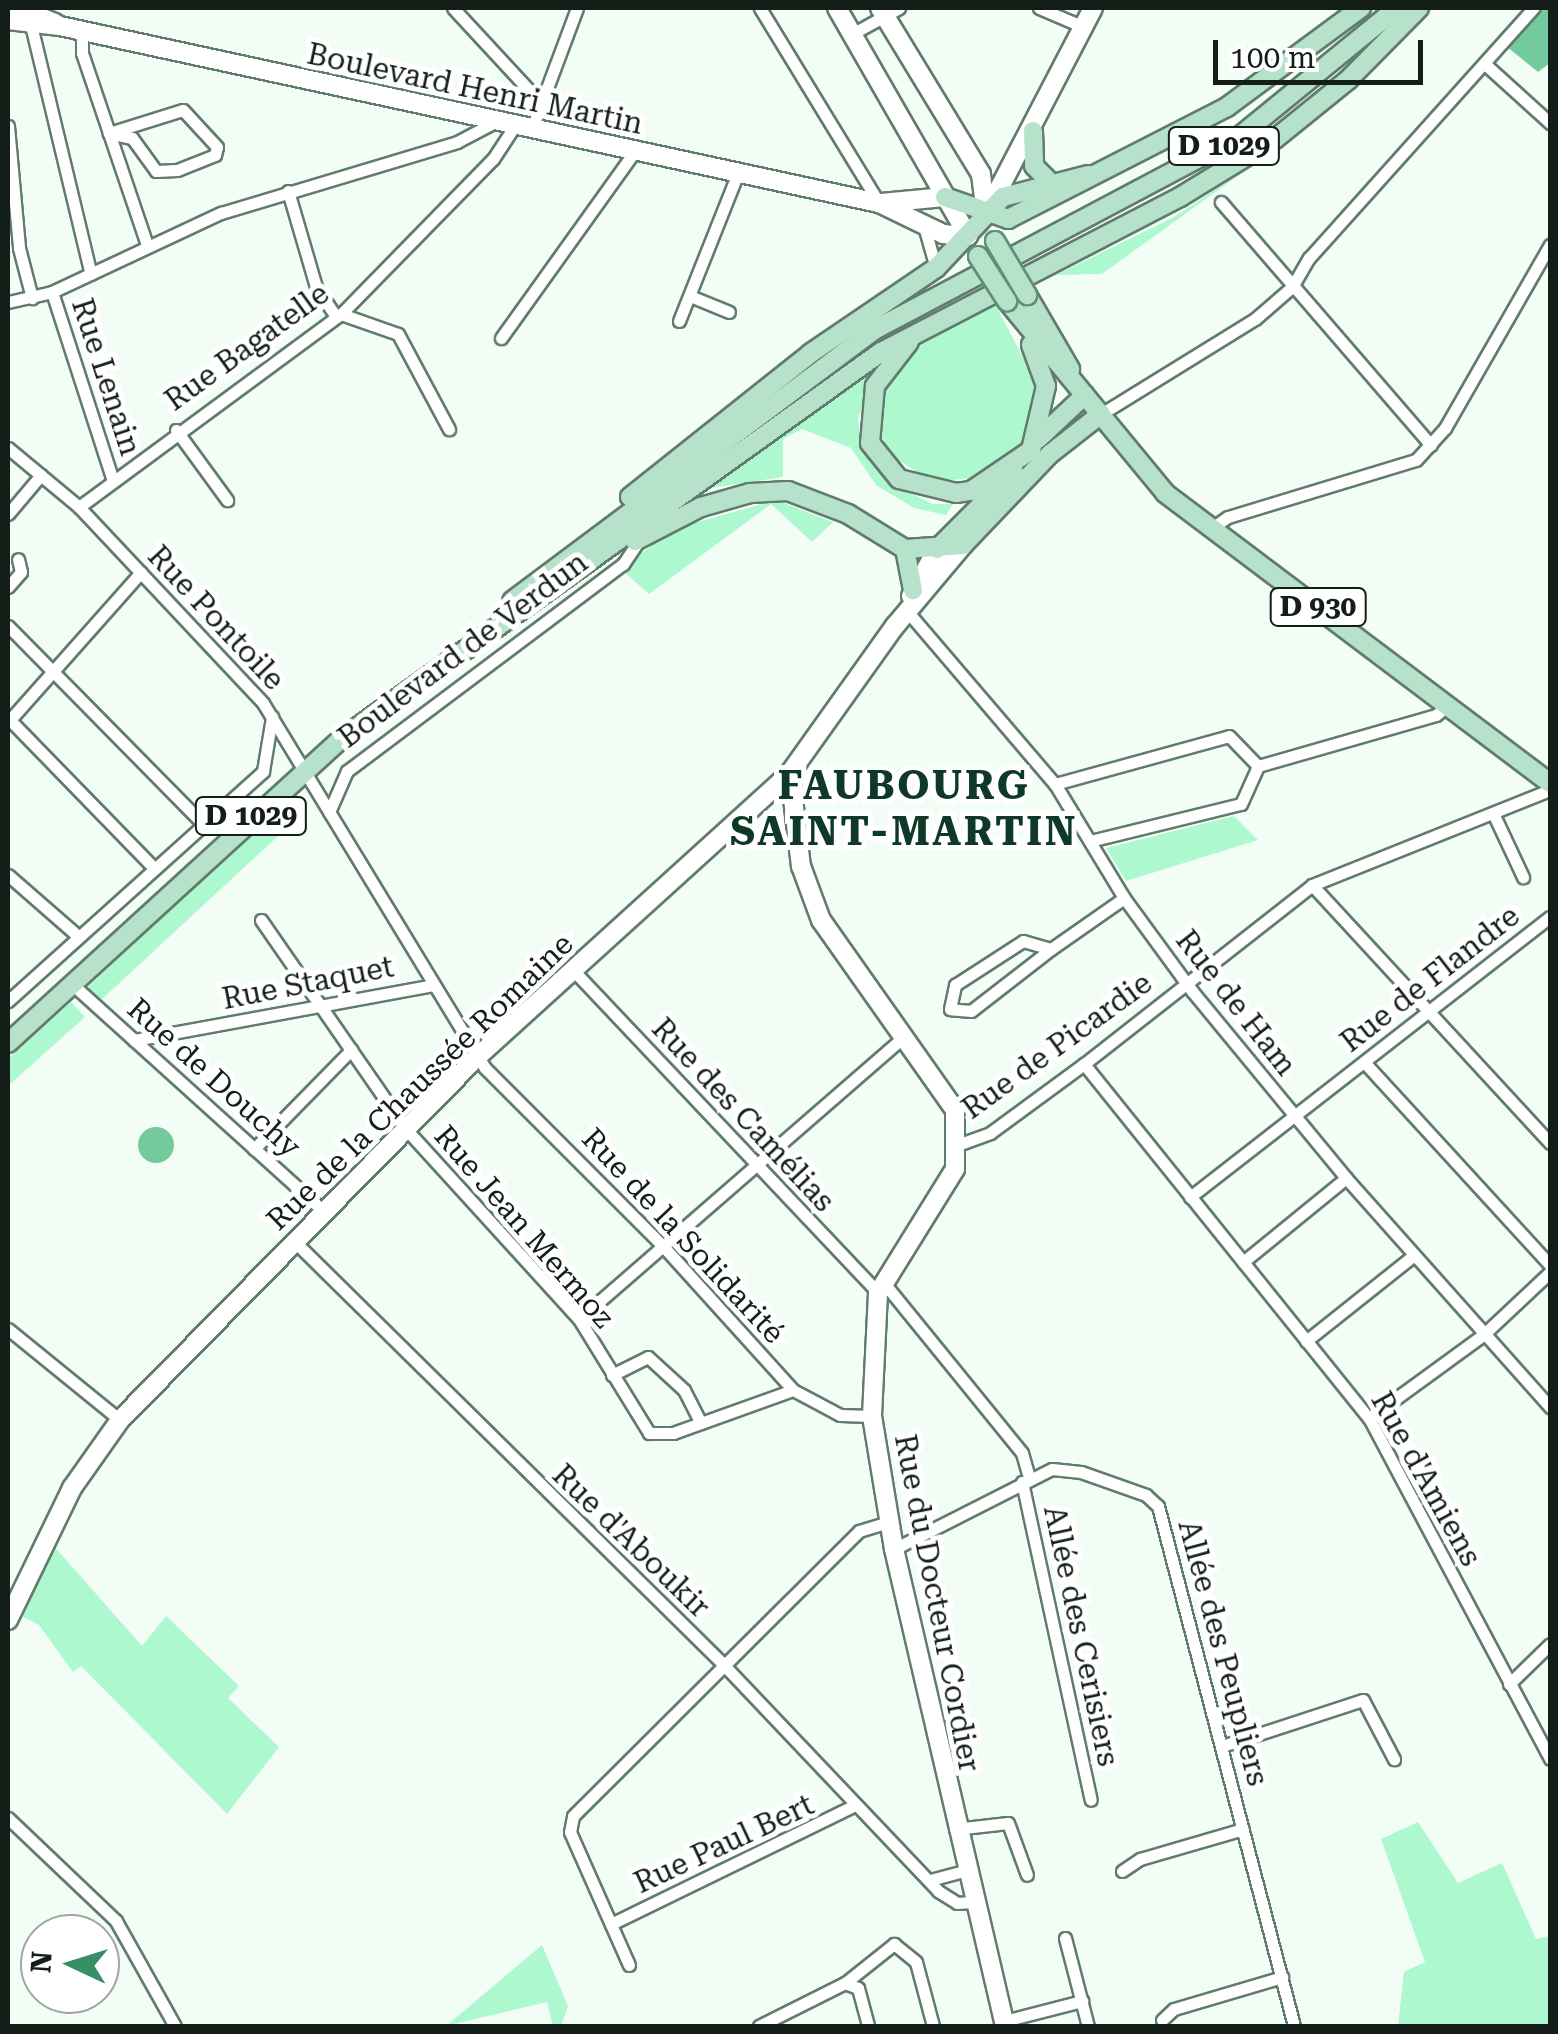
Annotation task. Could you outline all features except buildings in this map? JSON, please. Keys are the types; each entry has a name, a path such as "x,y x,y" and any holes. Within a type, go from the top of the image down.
{"main road":[{"path":"945,197 964,199 986,213 1008,218 1227,108 1361,8"},
{"name":"D 1029","path":"592,538 874,330 1240,136 1397,8"},
{"name":"D 1029","path":"301,766 838,381 923,328 1150,213 1274,139 1349,79 1419,8"},
{"path":"1033,131 1034,166 1050,182"},
{"path":"592,538 641,486 811,353 936,268 1003,197 1088,175"},
{"name":"D 930","path":"986,213 995,241 1085,395"},
{"name":"D 930","path":"968,236 1022,326 1101,414 1141,469 1212,528 1449,704 1550,787"},
{"path":"923,328 887,366 869,402 870,443 886,469 912,486 956,493 971,491 1031,450 1046,386 1022,326"},
{"name":"Rue de la Chaussée Romaine","path":"937,549 1031,450 1048,424 1085,395"},
{"name":"Rue de la Chaussée Romaine","path":"962,545 1050,454 1101,414"},
{"path":"572,574 701,507 750,492 788,491 848,514 905,549 962,545"},
{"name":"Boulevard de Verdun","path":"68,979 301,766 592,538"},
{"path":"905,549 913,590"},
{"path":"8,1028 68,979"},
{"path":"8,1043 68,979"}],"street":[{"name":"Boulevard Henri Martin","path":"18,8 82,31 492,123 878,203 924,226 968,236"},
{"path":"453,8 539,101"},
{"path":"523,129 552,84 577,8"},
{"path":"760,8 878,203"},
{"path":"837,8 968,236"},
{"path":"1039,8 1084,28"},
{"path":"986,213 1033,131 1093,8"},
{"path":"1101,414 1255,320 1292,287 1309,258 1532,8"},
{"path":"852,34 888,10 981,174 986,213"},
{"name":"Boulevard Henri Martin","path":"8,20 60,26"},
{"path":"31,25 91,274"},
{"path":"82,31 82,53 147,245"},
{"path":"1485,64 1550,123"},
{"path":"183,110 217,147 215,155 178,170 156,171 132,138 108,133 183,110"},
{"path":"8,302 52,292 147,245 288,191 456,142 492,123"},
{"path":"8,126 19,248 32,298"},
{"name":"Rue Bagatelle","path":"78,507 176,430 338,316 523,129"},
{"path":"501,338 634,152"},
{"path":"680,321 738,173"},
{"path":"288,191 316,287 338,316 398,334 449,428"},
{"name":"Boulevard Henri Martin","path":"878,203 945,197"},
{"path":"1221,202 1431,445"},
{"path":"924,226 936,268"},
{"path":"1212,528 1228,517 1394,470 1431,445 1550,245"},
{"name":"Rue Lenain","path":"52,292 112,478"},
{"path":"690,296 729,312"},
{"path":"176,430 227,500"},
{"name":"Rue Pontoile","path":"8,448 78,507 272,717 476,1058"},
{"path":"8,514 41,476"},
{"name":"Boulevard de Verdun","path":"329,812 347,772 623,564 641,538"},
{"name":"Rue de la Chaussée Romaine","path":"8,1620 72,1488 120,1420 476,1058 790,773 907,611 962,545"},
{"name":"Rue de la Chaussée Romaine","path":"907,611 913,590 937,549"},
{"path":"8,587 21,572 18,559"},
{"path":"140,572 8,720 152,866"},
{"name":"Rue de Ham","path":"907,611 1055,784 1124,898 1185,982 1346,1178 1550,1407"},
{"path":"8,626 202,822"},
{"path":"1090,842 1240,804 1258,766 1436,715 1449,704"},
{"path":"8,1000 152,866 263,771 272,717"},
{"path":"1055,784 1230,736 1258,766"},
{"path":"790,773 801,866 821,920 955,1110 960,1144"},
{"name":"Rue de Picardie","path":"960,1144 990,1134 1312,884 1550,787"},
{"path":"1493,813 1523,877"},
{"path":"8,875 78,936"},
{"path":"1312,884 1550,1143"},
{"path":"1052,949 1022,941 954,985 950,1010 971,1011 1124,898"},
{"name":"Rue de Flandre","path":"1190,1197 1550,917"},
{"name":"Rue Jean Mermoz","path":"261,920 405,1128 579,1319 649,1434 701,1423 793,1390"},
{"name":"Rue des Camélias","path":"573,970 754,1162 881,1288 1022,1453 1025,1480"},
{"name":"Rue de Douchy","path":"68,979 323,1211"},
{"name":"Rue Staquet","path":"134,1040 432,985"},
{"path":"579,1319 754,1162 903,1037"},
{"path":"254,1149 351,1050"},
{"name":"Rue de la Solidarité","path":"476,1058 662,1245 793,1390 840,1415 872,1416"},
{"path":"1364,1062 1550,1268 1483,1336 1368,1418"},
{"path":"1084,1064 1190,1197"},
{"name":"Rue du Docteur Cordier","path":"960,1144 955,1169 881,1288 872,1416 888,1522 964,1871 1005,2024"},
{"path":"1243,1262 1346,1178"},
{"name":"Rue d'Amiens","path":"1190,1197 1368,1418 1550,1759"},
{"name":"Rue d'Aboukir","path":"294,1241 725,1666 930,1880 957,1903 972,1902"},
{"path":"1306,1341 1414,1255"},
{"path":"8,1328 120,1420"},
{"path":"612,1375 648,1357 684,1390 701,1423"},
{"name":"Allée des Peupliers","path":"1025,1480 1052,1469 1081,1472 1146,1495 1158,1506 1294,2026"},
{"path":"894,1549 1025,1480"},
{"name":"Allée des Cerisiers","path":"1025,1480 1092,1800"},
{"path":"629,1965 569,1824 859,1531 888,1522"},
{"path":"1510,1684 1550,1644"},
{"path":"1222,1746 1363,1700 1394,1758"},
{"name":"Rue Paul Bert","path":"611,1924 856,1806"},
{"path":"8,1818 116,1921 173,2023"},
{"path":"955,1829 1008,1823 1027,1875"},
{"name":"Allée des Peupliers","path":"1122,1871 1140,1859 1243,1829"},
{"path":"930,1880 964,1871"},
{"path":"1065,1938 1088,2026"},
{"path":"759,2026 844,1983 864,1963 902,1945 916,1962 933,2026"},
{"path":"1162,2020 1174,2009 1282,1977"},
{"path":"844,1983 858,1988 868,2026"},
{"path":"1005,2024 1082,2002"},
{"path":"787,2012 791,2026"}],"shaded area":[{"path":"1539,8 1550,8 1550,63 1538,72 1506,46"},
{"path":"1246,170 1102,274 1056,275 1172,218"},
{"path":"994,302 1036,382 1030,431 1017,452 981,477 933,482 892,456 880,432 882,390 919,343"},
{"path":"879,365 858,418 862,452 894,486 933,504 953,504 946,515 914,508 876,485 851,448 802,429 783,439 783,477 704,489"},
{"path":"776,500 833,522 812,542 771,504 649,594 621,569 673,529"},
{"path":"277,806 290,825 101,1000 86,989"},
{"path":"1234,816 1258,840 1126,881 1106,848"},
{"path":"71,1002 85,1017 8,1086 8,1059"},
{"path":"156,1127 169,1132 174,1145 169,1158 156,1163 143,1158 138,1145 143,1132"},
{"path":"53,1545 142,1646 166,1616 239,1686 228,1698 279,1747 227,1814 81,1666 73,1672 39,1625 19,1615"},
{"path":"1418,1822 1458,1883 1502,1863 1536,1939 1550,1936 1550,2026 1398,2026 1404,1972 1425,1962 1381,1839"},
{"path":"542,1945 568,2006 561,2026 553,2026 547,2002 446,2026"}],"district":[{"name":"FAUBOURG SAINT-MARTIN","path":"904,809"}]}
